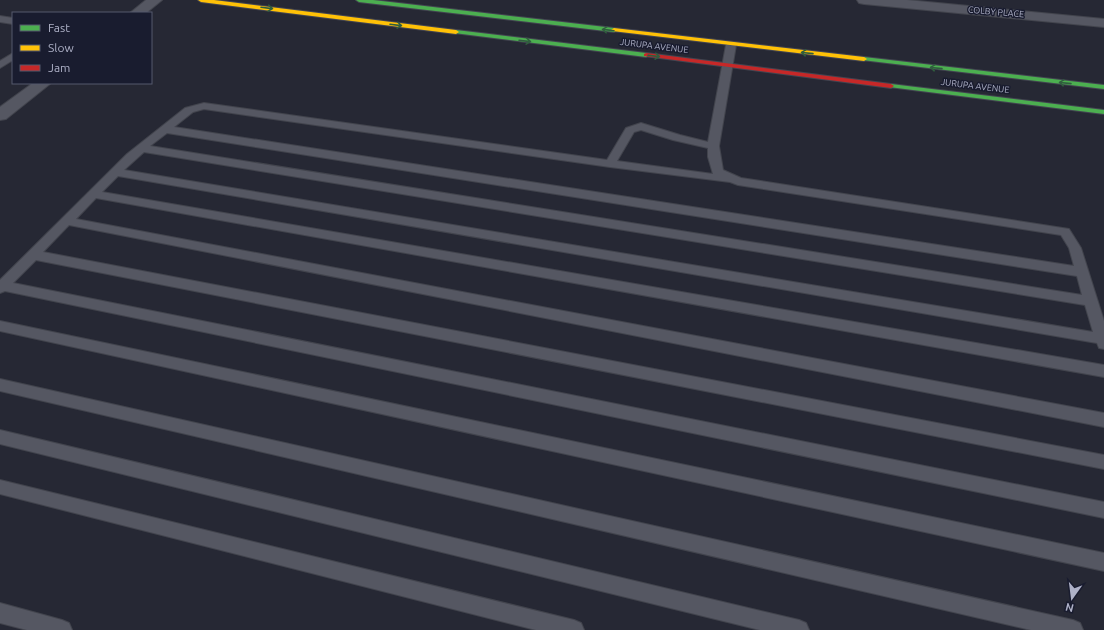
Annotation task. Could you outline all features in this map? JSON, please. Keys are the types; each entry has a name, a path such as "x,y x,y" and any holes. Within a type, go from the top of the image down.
{"main road":[{"name":"JURUPA AVENUE","path":"201,0 1104,112"},
{"name":"JURUPA AVENUE","path":"359,0 731,45 1104,87"}],"street":[{"path":"138,12 155,0"},
{"name":"COLBY PLACE","path":"864,0 1104,23"},
{"path":"0,115 42,84"}],"lane":[{"path":"0,19 12,21"},
{"path":"731,45 726,65 724,88 713,146 718,172 738,181"},
{"path":"0,65 12,57"},
{"path":"1,287 116,172 142,148 189,110 204,106 738,181 1065,232 1075,248 1103,342 116,172"},
{"path":"610,164 630,130 641,126 696,143 713,146"},
{"path":"165,129 1082,272"},
{"path":"142,148 1091,301"},
{"path":"94,194 1104,370"},
{"path":"68,221 1104,420"},
{"path":"33,255 1104,462"},
{"path":"1,287 1104,510"},
{"path":"0,326 1104,562"},
{"path":"0,385 1073,630"},
{"path":"0,437 799,630"},
{"path":"0,487 574,630"},
{"path":"0,613 62,630"}],"traffic: fast":[{"path":"359,0 614,30"},
{"path":"456,32 646,55"},
{"path":"864,59 1104,87"},
{"path":"891,86 1104,112"}],"traffic: slow":[{"path":"201,0 456,32"},
{"path":"614,30 864,59"}],"traffic: jam":[{"path":"646,55 891,86"}]}
